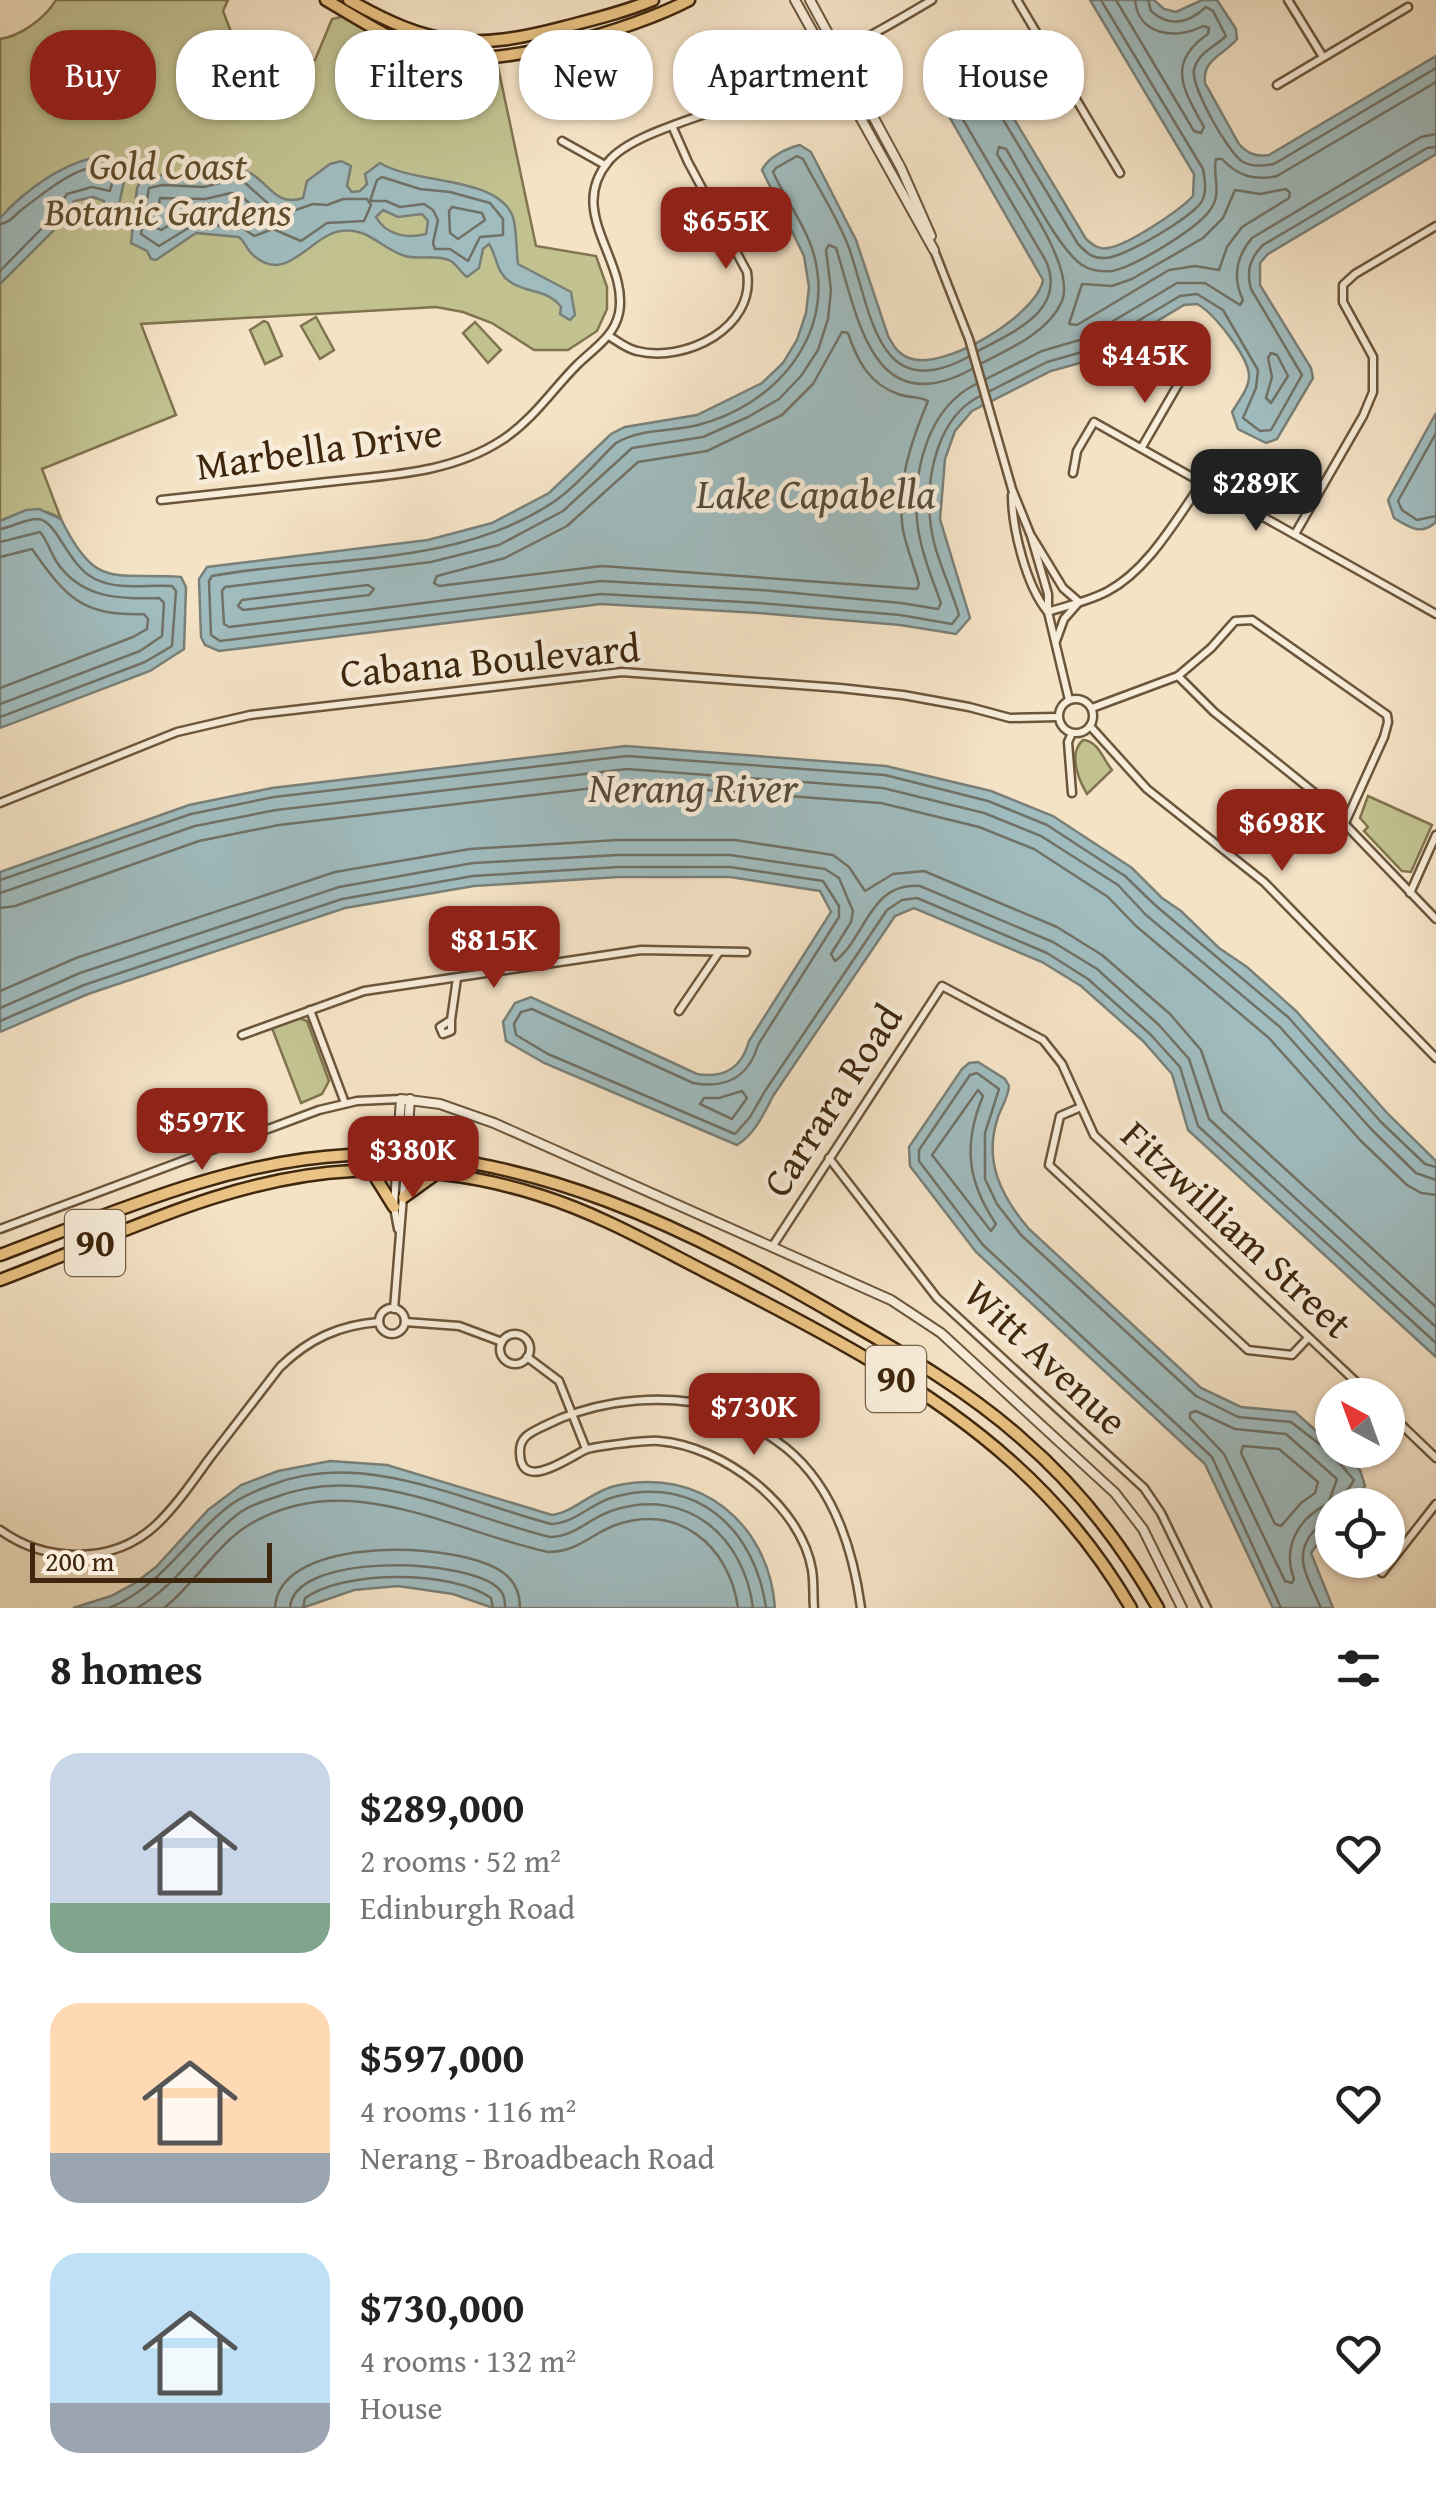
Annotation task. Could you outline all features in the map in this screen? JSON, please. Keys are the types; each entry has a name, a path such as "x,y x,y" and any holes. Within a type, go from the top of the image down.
{"main road":[{"path":"326,0 378,30"},
{"path":"349,0 396,26 428,37 476,43 526,38 628,11 654,0"},
{"path":"499,57 636,24 689,0"},
{"path":"368,1154 381,1140 403,1128 426,1157"},
{"name":"90","path":"0,1255 221,1177 291,1162 368,1154 402,1155 504,1168 558,1184 636,1214 757,1271 921,1365 998,1418 1047,1461 1100,1520 1158,1608"},
{"path":"371,1170 394,1207"},
{"name":"90","path":"0,1280 237,1190 304,1175 371,1170 437,1173 537,1194 604,1220 758,1299 929,1400 984,1439 1035,1483 1082,1536 1131,1608"},
{"path":"404,1197 437,1173"}],"street":[{"path":"795,0 812,30"},
{"path":"810,0 827,30"},
{"path":"880,30 932,0"},
{"path":"1017,0 1120,173"},
{"path":"1288,0 1322,57"},
{"path":"1277,85 1408,8"},
{"path":"673,128 747,272 749,288 742,310 728,328 708,340 668,354 634,351 609,336 619,315 620,290 597,229 592,202 605,165 618,151 638,140 693,120"},
{"path":"862,120 934,250"},
{"path":"875,120 926,220 969,339 1012,490 1016,530 1037,596 1048,612"},
{"path":"562,141 605,165"},
{"path":"1295,535 1373,392 1373,358 1343,302 1343,286 1355,274 1436,226"},
{"name":"Marbella Drive","path":"161,500 418,472 471,457 504,439 609,336"},
{"path":"1142,447 1179,383"},
{"path":"1074,473 1077,450 1094,422 1436,614"},
{"path":"1048,612 1104,593 1130,576 1202,483"},
{"path":"1012,490 1048,594 1048,612 1069,700"},
{"path":"1031,536 1063,588 1079,602"},
{"path":"1056,643 1064,620 1079,602"},
{"path":"1092,708 1178,676 1233,623 1246,618 1382,708 1388,718 1388,727 1344,823"},
{"name":"Cabana Boulevard","path":"0,803 177,732 250,715 622,672 871,692 969,707 1010,718 1058,718"},
{"path":"1178,676 1214,712 1302,781 1436,919"},
{"path":"1069,700 1084,700 1092,708 1090,726 1082,732 1072,732 1058,718 1060,708 1069,700"},
{"path":"1090,726 1147,789 1264,882 1436,1058"},
{"path":"1072,732 1068,742 1072,793"},
{"path":"1410,893 1436,835"},
{"path":"242,1035 364,991 641,950 746,952"},
{"path":"679,1011 720,952"},
{"path":"450,1020 456,978"},
{"name":"Fitzwilliam Street","path":"942,986 1044,1040 1062,1064 1094,1135 1352,1378"},
{"name":"Carrara Road","path":"772,1247 942,986"},
{"path":"310,1010 345,1103"},
{"path":"399,1235 394,1207 401,1171 405,1099"},
{"path":"0,1229 345,1103 405,1099 476,1116 891,1300 926,1321 1125,1504 1152,1544 1182,1608"},
{"path":"1081,1107 1060,1116 1049,1165 1248,1350 1292,1355 1308,1338"},
{"name":"Witt Avenue","path":"829,1158 936,1298 1144,1488 1161,1513 1207,1608"},
{"path":"394,1309 404,1197 401,1171"},
{"path":"394,1309 402,1313 404,1322 394,1334 384,1332 379,1322 384,1311 394,1309"},
{"path":"0,1530 31,1548 64,1556 109,1551 140,1537 167,1513 280,1367 300,1348 339,1328 379,1322"},
{"path":"404,1322 459,1326 502,1342"},
{"path":"520,1334 528,1342 528,1357 518,1363 508,1361 501,1353 502,1342 510,1335 520,1334"},
{"path":"528,1357 559,1381 586,1449"},
{"path":"814,1608 812,1568 800,1538 769,1495 739,1468 660,1441 586,1449 546,1471 530,1470 521,1461 519,1448 524,1436 571,1412 617,1404 692,1402 758,1428 810,1472 841,1523 856,1570 861,1608"},
{"path":"1405,1428 1436,1458"},
{"path":"1405,1544 1436,1504"}],"green space":[{"name":"Gold Coast Botanic Gardens","path":"56,0 228,0 223,11 230,30 176,30 176,120 315,120 315,60 332,19 345,16 368,30 335,30 335,120 499,120 499,72 536,246 596,256 607,287 607,309 597,331 568,350 534,350 492,323 436,307 141,324 176,415 42,469 61,519 31,511 0,521 0,39 32,25"},
{"path":"316,317 334,350 320,359 301,326"},
{"path":"264,321 282,356 265,364 250,330"},
{"path":"475,322 501,350 488,363 463,333"},
{"path":"1083,740 1096,747 1112,770 1087,794 1075,759"},
{"path":"1368,796 1432,825 1411,872 1402,871 1364,831 1368,827 1360,818"},
{"path":"299,1018 307,1021 329,1081 322,1094 301,1103 272,1028"}],"water":[{"name":"Lake Capabella","path":"1090,0 1154,0 1164,9 1176,12 1202,0 1217,0 1236,29 1237,39 1210,63 1205,83 1239,144 1256,155 1269,155 1436,56 1436,154 1268,254 1260,263 1260,285 1311,368 1313,378 1277,439 1266,443 1238,429 1232,412 1248,384 1247,367 1229,335 1197,304 1184,305 1094,359 1051,371 972,411 955,431 945,459 940,519 970,618 956,634 900,625 759,613 601,604 219,651 205,645 201,637 199,579 207,567 428,540 492,523 549,493 611,434 625,427 697,415 762,383 783,363 797,340 809,287 804,256 762,170 773,157 789,148 800,145 811,152 856,240 894,346 909,358 924,360 965,349 1007,324 1037,294 1043,280 951,120 1015,120 1086,239 1096,247 1117,246 1177,210 1193,196 1194,174"},
{"path":"106,156 127,167 116,219 109,220 104,201 93,197 74,201 57,227 0,284 0,218 48,178 76,163"},
{"path":"341,161 351,166 347,186 352,192 367,184 365,174 380,163 491,194 505,204 513,217 518,264 571,292 575,315 570,320 560,314 561,307 549,297 509,281 489,244 483,249 479,268 467,277 446,259 405,256 367,235 351,231 330,234 277,265 253,255 239,237 196,233 156,260 131,243 137,188 143,179 238,170 250,173 280,197 294,200 303,198 307,181","holes":["383,210 398,217 422,214 428,221 426,234 398,234 385,228 376,217"]},
{"path":"1436,413 1436,522 1425,529 1415,529 1394,518 1388,500"},
{"path":"39,509 61,519 73,542 96,568 122,575 181,577 186,587 184,649 150,671 0,728 0,521"},
{"name":"Nerang River","path":"626,746 886,766 991,791 1053,816 1132,868 1219,948 1247,967 1296,1011 1436,1161 1436,1357 1188,1130 1172,1074 1143,1041 1081,986 1042,962 914,908 895,916 758,1124 737,1145 544,1063 506,1041 503,1022 515,1003 531,997 697,1074 723,1073 741,1059 831,912 820,891 730,877 618,877 474,886 345,908 88,994 0,1032 0,872 189,805 272,788"},
{"path":"978,1062 1005,1079 1009,1086 994,1133 994,1163 1003,1191 1029,1229 1201,1388 1241,1407 1295,1412 1315,1430 1315,1468 1360,1470 1363,1488 1315,1488 1315,1547 1311,1553 1315,1578 1321,1578 1333,1608 1273,1608 1205,1464 976,1252 910,1166 909,1147 969,1063"},
{"path":"330,1461 387,1465 552,1515 615,1486 646,1482 675,1485 725,1508 744,1527 770,1578 775,1608 493,1608 453,1594 398,1586 354,1590 302,1608 73,1608 111,1596 135,1583 156,1567 208,1510 241,1485 278,1471"}]}
